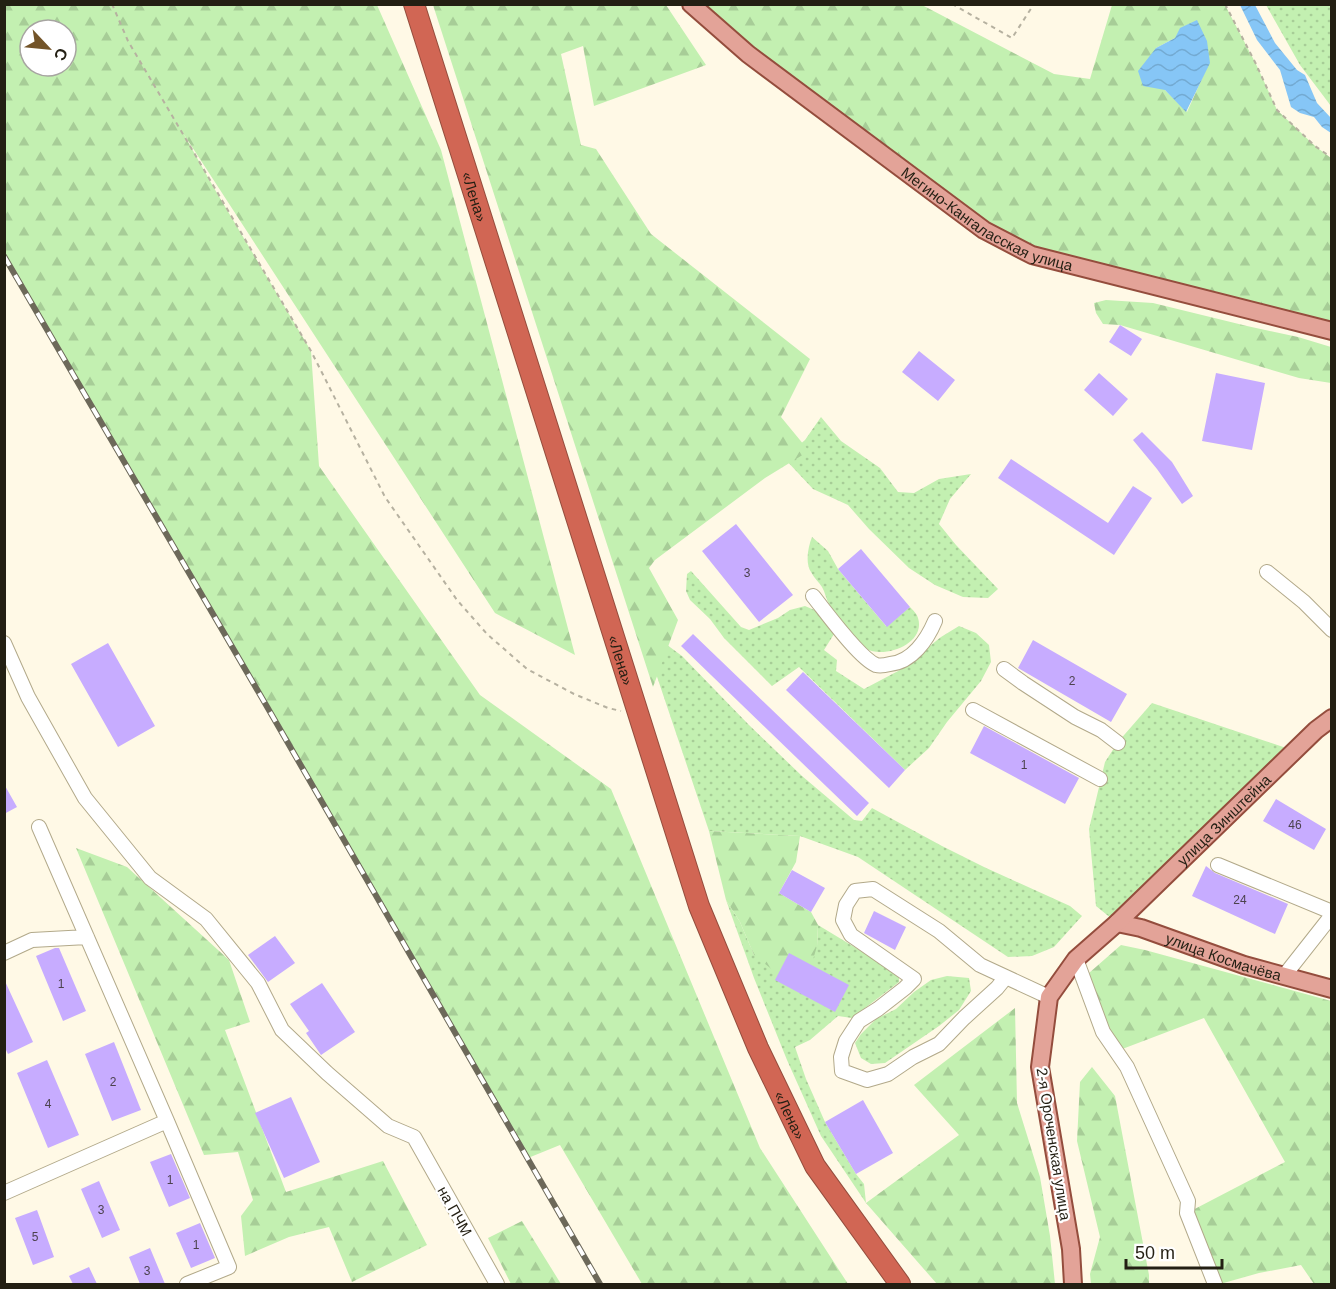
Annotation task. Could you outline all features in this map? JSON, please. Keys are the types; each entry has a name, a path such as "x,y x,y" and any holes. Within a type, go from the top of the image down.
{"highway":[{"name":"«Лена»","path":"414,4 699,906 759,1048 815,1166 900,1284"}],"main road":[{"name":"Мегино-Кангаласская улица","path":"691,4 748,54 984,230 1032,255 1332,331"},
{"name":"улица Зинштейна","path":"1117,923 1316,730 1332,718"},
{"name":"2-я Ороченская улица","path":"1073,1284 1071,1249 1040,1067 1049,997 1076,959 1117,923"},
{"name":"улица Космачёва","path":"1117,923 1140,928 1244,965 1332,989"}],"street":[{"path":"1268,572 1304,602 1332,630"},
{"path":"813,596 852,643 878,666 897,664 908,658 926,641 935,621"},
{"name":"на ПЧМ","path":"4,644 28,697 85,798 150,878 206,919 258,983 282,1030 388,1126 414,1137 497,1284"},
{"path":"1004,669 1075,717 1101,730 1118,742"},
{"path":"973,710 1100,779"},
{"path":"39,828 229,1268 187,1284"},
{"path":"1218,865 1332,913 1284,976"},
{"path":"1006,976 997,988 939,1044 913,1057 888,1074 867,1080 842,1071 841,1056 846,1041 859,1021 878,1009 914,979 851,935 843,920 846,905 855,891 873,889 939,931 980,965 1006,976 1049,997"},
{"path":"4,953 32,940 87,937"},
{"path":"1076,959 1103,1032 1126,1067 1188,1201 1187,1213 1215,1284"},
{"path":"4,1193 167,1121"}],"path":[{"path":"112,4 128,41 310,351 385,497 457,600 487,634 527,669 583,698 608,708 639,714"},
{"path":"952,4 1012,38 1034,4"},
{"path":"1226,4 1277,110 1315,146 1332,158"}],"green space":[{"path":"4,5 377,5 441,150 575,655 495,613 183,133 311,351 319,466 480,695 611,789 760,1148 848,1284 642,1284 560,1145 528,1158 5,256"},
{"path":"433,5 666,5 706,65 594,106 583,46 561,54 581,145 596,149 651,234 810,359 781,417 809,451 765,478 655,560 649,568 678,620 653,687"},
{"path":"691,5 922,5 1054,74 1090,79 1112,5 1225,5 1277,110 1331,158 1331,331 1032,255","holes":["1175,38 1209,63 1187,112 1165,90 1156,48"]},
{"path":"1266,5 1331,5 1331,106 1300,65"},
{"path":"1106,300 1153,303 1331,347 1331,383 1299,378 1120,325 1103,324 1096,313 1094,303"},
{"path":"821,417 841,441 880,468 898,492 914,493 939,479 971,474 950,499 939,524 998,589 988,598 963,597 935,585 909,568 848,505 813,489 784,458 805,440"},
{"path":"812,537 828,551 838,569 886,626 910,607 912,609 919,627 916,635 910,641 902,647 884,652 874,652 857,642 835,615 822,587 809,568 808,555"},
{"path":"691,571 741,627 749,630 778,618 790,610 805,606 819,612 834,634 824,650 837,660 836,671 864,689 900,670 941,637 959,626 976,633 989,645 991,662 981,681 929,748 905,770 799,667 772,686 690,600 686,591 687,574"},
{"path":"651,633 682,656 802,776 854,820 862,821 872,808 984,867 1070,906 1082,916 1054,947 1032,956 1008,957 858,857 800,836 709,831 647,647"},
{"path":"1152,703 1295,751 1117,923 1096,906 1089,829 1105,762 1118,742"},
{"path":"709,831 800,836 796,862 779,893 811,912 818,925 817,946 812,963 801,972 774,971 754,955 740,922 726,900"},
{"path":"76,848 127,867 229,960 250,1022 225,1030 286,1192 383,1161 427,1245 352,1282 329,1227 289,1237 245,1256 241,1216 253,1200 238,1152 204,1155"},
{"path":"726,900 740,922 754,955 817,946 818,925 899,974 899,982 852,1018 838,1016 810,1040 795,1047 825,1122 864,1184 866,1203 821,1136 787,1060"},
{"path":"1121,945 1331,1001 1331,1284 1314,1284 1301,1265 1259,1273 1220,1284 1187,1213 1285,1162 1204,1018 1117,1051 1089,973"},
{"path":"947,976 969,978 971,991 959,1010 885,1063 871,1064 861,1058 855,1043 876,1019 896,1009 931,980"},
{"path":"1015,1008 1017,1103 1040,1177 1055,1284 937,1284 866,1203 959,1135 914,1085"},
{"path":"1092,1067 1115,1096 1149,1284 1091,1284 1090,1274 1100,1237 1077,1141 1080,1082"},
{"path":"522,1221 561,1284 511,1284 488,1238"}],"water":[{"path":"1240,5 1255,5 1275,43 1297,70 1305,75 1317,103 1331,118 1331,133 1314,117 1300,113 1291,107 1280,70 1257,40"},
{"path":"1197,20 1207,41 1210,63 1186,112 1165,90 1143,86 1138,71 1156,48 1175,38 1180,28"}],"building":[{"path":"1120,325 1142,339 1131,356 1109,342"},
{"path":"919,351 955,380 938,401 902,372"},
{"path":"1099,373 1128,399 1113,416 1084,390"},
{"path":"1216,373 1265,383 1252,450 1202,441"},
{"path":"1142,432 1172,462 1193,496 1182,504 1133,440"},
{"path":"1011,459 1108,523 1133,486 1152,498 1114,555 998,478"},
{"path":"736,524 793,595 759,622 702,551"},
{"path":"861,549 910,607 887,627 838,569"},
{"path":"693,634 869,803 857,816 681,646"},
{"path":"1033,640 1127,694 1111,722 1018,668"},
{"path":"108,643 155,726 118,747 71,664"},
{"path":"803,672 905,770 889,788 786,690"},
{"path":"984,726 1079,778 1065,804 970,753"},
{"path":"4,784 17,807 4,814"},
{"path":"1276,799 1326,829 1314,850 1263,821"},
{"path":"1206,866 1215,873 1288,904 1275,934 1192,896"},
{"path":"792,870 825,888 811,912 779,893"},
{"path":"874,911 906,927 895,950 864,933"},
{"path":"275,936 295,963 268,982 248,955"},
{"path":"59,948 86,1011 63,1021 36,956"},
{"path":"789,953 849,985 835,1012 775,980"},
{"path":"4,979 33,1042 8,1054 4,1046"},
{"path":"322,983 355,1032 321,1055 306,1033 309,1031 290,1004"},
{"path":"114,1042 141,1110 112,1121 85,1054"},
{"path":"47,1060 79,1135 48,1148 17,1073"},
{"path":"291,1097 320,1162 284,1178 255,1113"},
{"path":"863,1100 893,1153 856,1174 825,1122"},
{"path":"171,1154 190,1198 169,1207 150,1162"},
{"path":"99,1181 120,1230 102,1238 81,1189"},
{"path":"37,1210 54,1257 33,1265 15,1218"},
{"path":"200,1223 215,1258 191,1268 176,1233"},
{"path":"150,1248 165,1284 140,1284 129,1257"},
{"path":"89,1267 97,1284 73,1284 69,1276"}],"railway":[{"path":"4,256 600,1284"}]}
